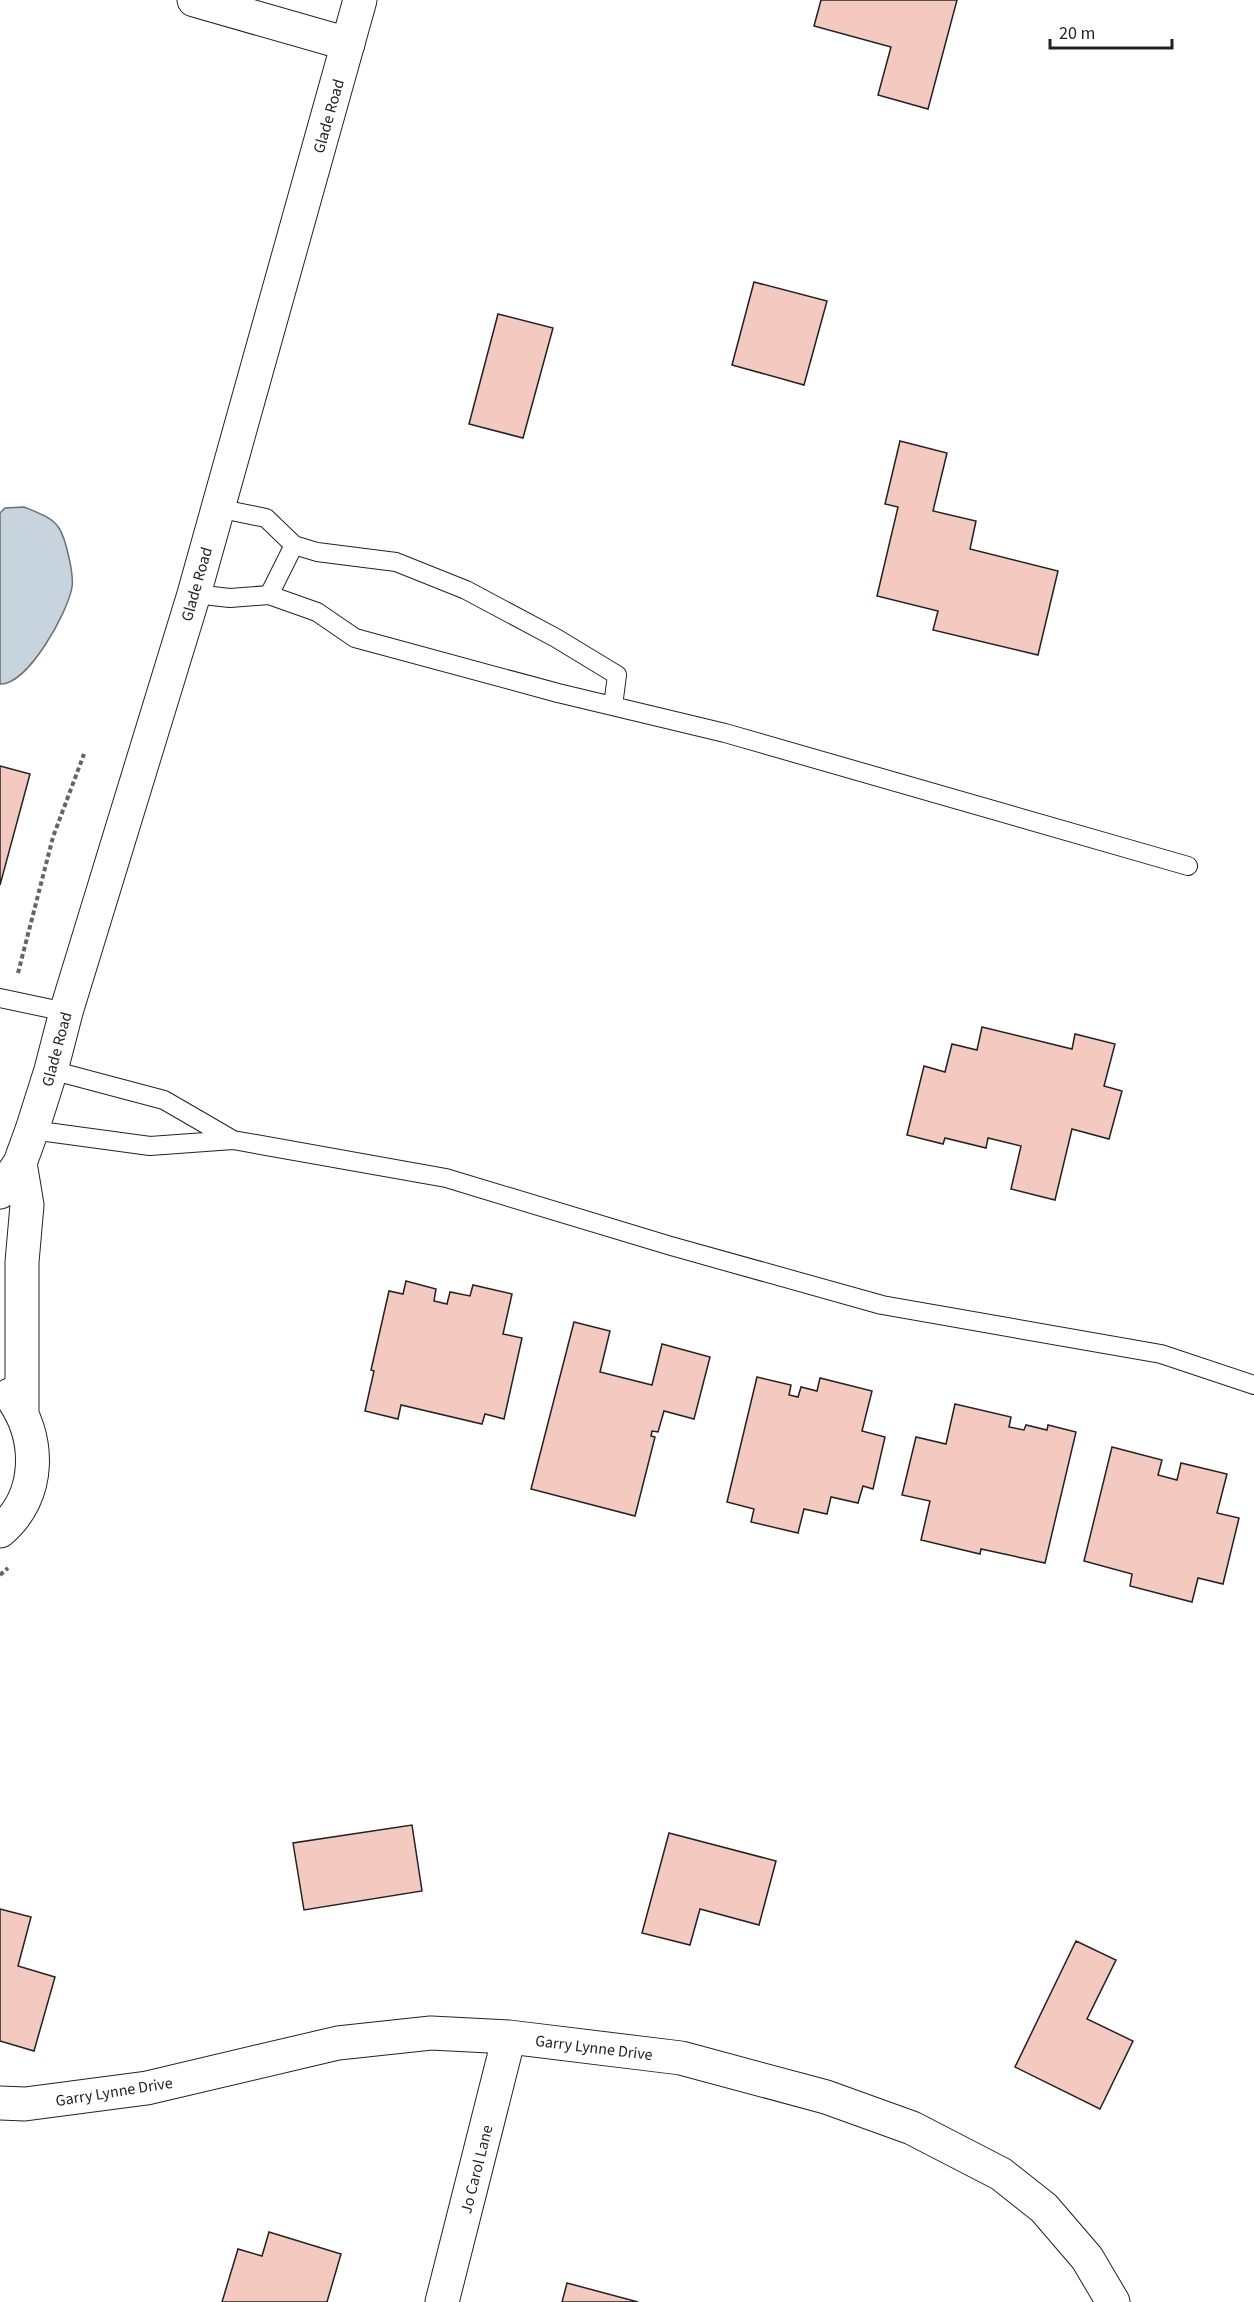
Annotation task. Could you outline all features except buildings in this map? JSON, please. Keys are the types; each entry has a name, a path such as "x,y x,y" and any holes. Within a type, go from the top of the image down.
{"main road":[{"path":"194,0 348,44"},
{"name":"Glade Road","path":"0,1192 20,1163 51,1070 66,1012 194,594 360,0"},
{"name":"Glade Road","path":"20,1163 27,1205 22,1262 22,1413"},
{"name":"Glade Road","path":"0,1386 12,1396 22,1413 28,1426 34,1459 28,1493 10,1522 0,1531"},
{"name":"Garry Lynne Drive","path":"0,2103 25,2104 147,2088 338,2043 431,2033 509,2037 681,2058 826,2097 912,2128 1001,2174 1044,2208 1087,2258 1113,2302"},
{"name":"Jo Carol Lane","path":"442,2302 509,2037"}],"lane":[{"path":"217,508 266,518 294,545 317,552 396,562 466,590 556,638 617,675 613,706"},
{"path":"269,595 294,545"},
{"path":"194,594 230,598 269,595 317,612 355,638 613,706 726,733 1188,866"},
{"path":"6,1000 66,1012"},
{"path":"51,1070 164,1100 233,1140"},
{"path":"32,1130 150,1146 233,1140 446,1178 671,1246 882,1305 1161,1354 1254,1385"}],"path":[{"path":"6,1000 53,837 84,754"}],"shaded area":[{"path":"24,507 48,518 59,528 69,557 72,587 55,629 34,660 11,681 0,684 0,513 5,508"}]}
